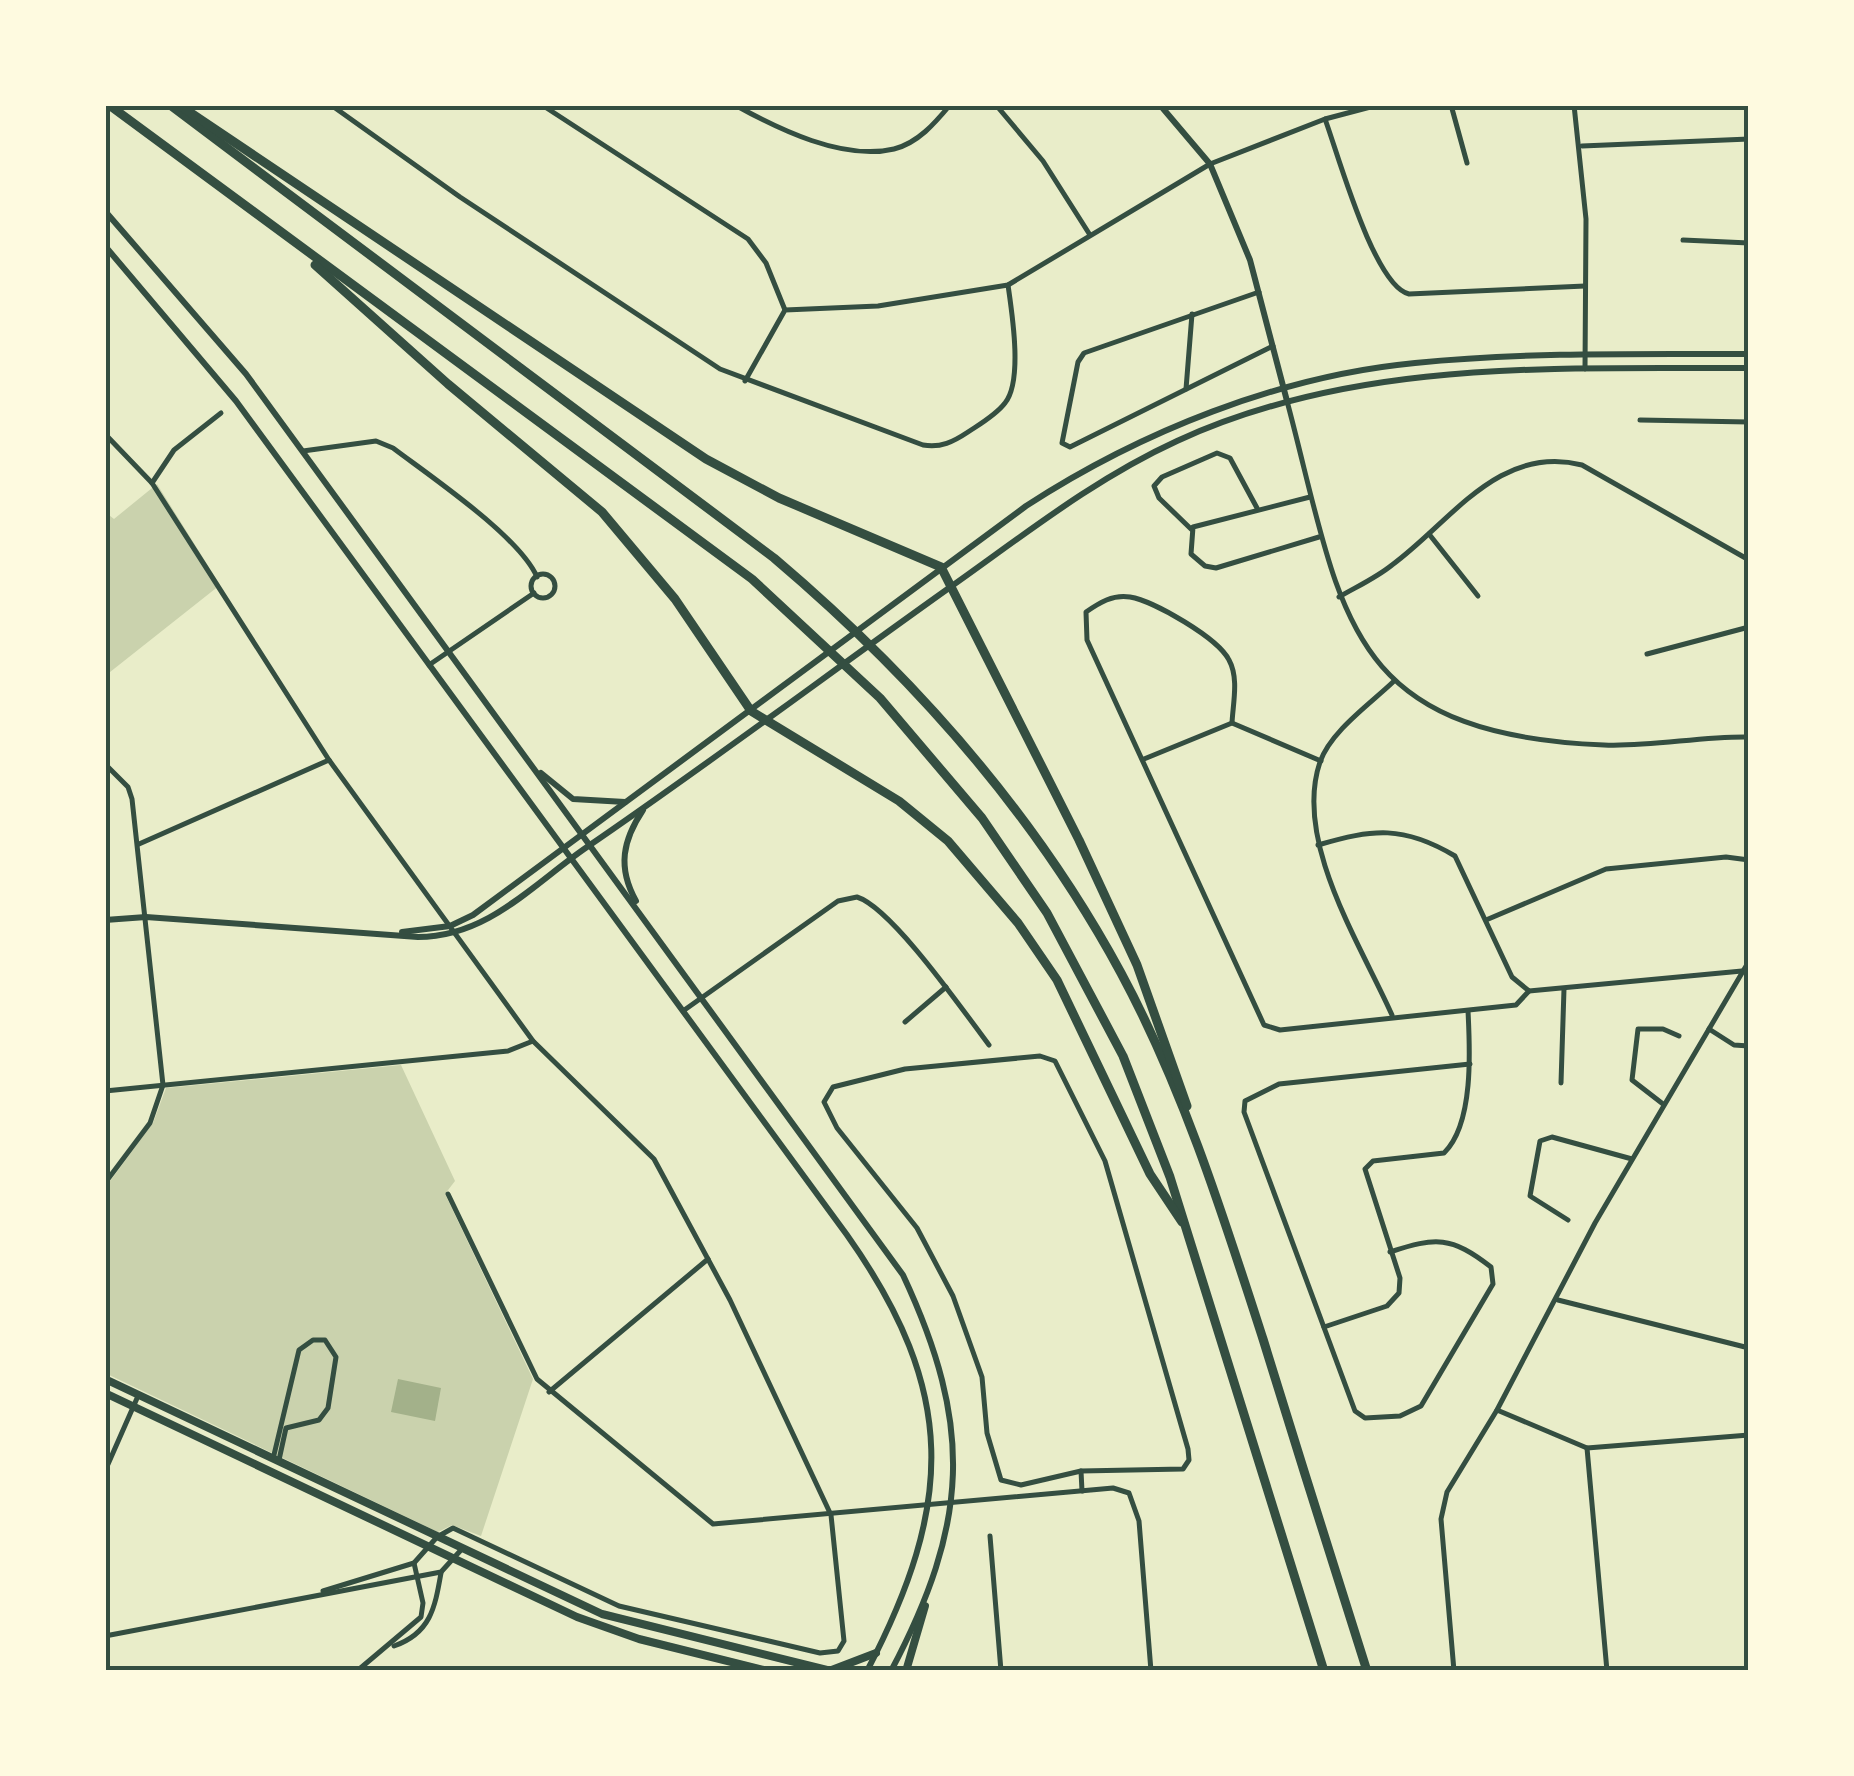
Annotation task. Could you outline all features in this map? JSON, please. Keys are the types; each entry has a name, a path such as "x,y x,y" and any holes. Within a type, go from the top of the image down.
{"highway":[{"path":"109,105 752,579 880,698 982,818 1088,984 1123,1056 1184,1224 1324,1671"},
{"path":"170,105 774,558 844,617 910,684 1008,800 1080,902 1122,976 1192,1128"},
{"path":"179,105 706,460 779,498 941,567 1137,966 1165,1036 1367,1671"},
{"path":"275,229 448,384 602,512 674,598 751,711 899,802 948,842 990,888 1056,980 1150,1174 1184,1224"}],"main road":[{"path":"1160,105 1210,164 1259,292 1287,401"},
{"path":"105,211 212,331 303,451 903,1275 941,1366 952,1440 952,1502 945,1543 906,1671"},
{"path":"105,246 236,401 847,1235 895,1309 928,1402 929,1505 915,1569 867,1671"},
{"path":"383,934 450,926 474,915 941,567 1072,476 1148,440 1284,388 1412,363 1584,354 1749,354"},
{"path":"105,920 146,917 383,934 456,935 518,900 571,858 767,724 811,687 1104,478 1181,439 1287,401 1418,376 1749,368"},
{"path":"522,754 550,783 573,798 625,802"},
{"path":"644,810 626,842 623,868 630,891 652,928"},
{"path":"105,1379 461,1550 615,1618 830,1671 876,1653"},
{"path":"105,1394 453,1562 606,1629 768,1671"},
{"path":"890,1671 925,1606"}],"street":[{"path":"331,105 476,208 720,370 923,445 940,446 975,428 1010,395 1014,342 1008,285"},
{"path":"542,105 748,239 766,263 786,310"},
{"path":"735,105 799,135 878,150 914,140 950,105"},
{"path":"996,105 1043,161 1090,235"},
{"path":"786,310 878,306 1008,285 1210,164 1325,119 1378,105"},
{"path":"1451,105 1467,163"},
{"path":"1574,105 1582,146 1585,369"},
{"path":"1325,119 1377,259 1398,290 1409,294 1584,286"},
{"path":"1582,146 1749,139"},
{"path":"1682,240 1749,243"},
{"path":"1259,292 1084,353 1078,362 1062,443 1070,447 1274,346"},
{"path":"744,380 786,310"},
{"path":"1186,388 1192,314"},
{"path":"1287,401 1338,597 1368,654 1393,682 1465,721 1536,737 1608,745 1749,737"},
{"path":"152,482 174,450 221,412"},
{"path":"1640,420 1749,422"},
{"path":"105,434 152,482 328,760 533,1041 645,1147 708,1258 830,1515 844,1641 838,1651 828,1654 619,1606 458,1529 436,1537 414,1563 323,1591"},
{"path":"303,451 376,441 393,448 490,525 524,557 536,576"},
{"path":"1258,509 1230,458 1216,453 1162,477 1154,486 1159,498 1192,529 1192,554 1210,568 1250,561 1320,536"},
{"path":"1338,597 1391,566 1501,473 1568,462 1582,465 1749,560"},
{"path":"1192,529 1310,497"},
{"path":"1430,534 1478,596"},
{"path":"534,594 532,584 536,576"},
{"path":"534,594 546,598 555,588 550,576 536,576"},
{"path":"429,665 534,594"},
{"path":"1232,723 1234,676 1221,650 1180,620 1140,600 1104,600 1086,612 1087,640 1264,1025 1280,1030 1516,1005 1528,992 1742,971"},
{"path":"1647,654 1749,627"},
{"path":"1392,1016 1318,845 1320,761 1348,725 1393,682"},
{"path":"1143,760 1232,723 1320,761"},
{"path":"138,844 328,760"},
{"path":"105,764 130,791 163,1085 150,1123 105,1183"},
{"path":"1318,845 1378,830 1437,846 1460,863 1512,977 1528,992"},
{"path":"1486,920 1606,868 1726,857 1749,860"},
{"path":"683,1011 838,901 852,897 876,908 946,987 989,1045"},
{"path":"1454,1671 1442,1504 1632,1158 1749,960"},
{"path":"905,1022 946,987"},
{"path":"1562,1083 1564,989"},
{"path":"1324,1328 1395,1300 1400,1286 1365,1169 1373,1162 1448,1149 1468,1086 1468,1010"},
{"path":"1663,1104 1632,1080 1634,1036 1642,1028 1679,1036"},
{"path":"1709,1028 1734,1045 1749,1046"},
{"path":"105,1091 508,1050 533,1041"},
{"path":"1046,1055 1055,1061 1105,1161 1190,1460 1183,1469 1081,1470 1022,1485 1006,1483 997,1476 987,1433 982,1377 953,1296 917,1228 831,1119 824,1102 829,1090 926,1066 1046,1055"},
{"path":"1390,1252 1423,1241 1447,1240 1482,1260 1493,1272 1490,1292 1426,1400 1416,1410 1400,1416 1360,1415 1244,1112 1246,1101 1279,1084 1470,1064"},
{"path":"1568,1220 1529,1192 1540,1141 1552,1137 1632,1158"},
{"path":"448,1194 524,1359 550,1392 713,1524 1120,1488 1133,1496 1151,1671"},
{"path":"550,1392 708,1258"},
{"path":"1557,1300 1749,1348"},
{"path":"313,1340 325,1340 336,1358 328,1408 319,1420 286,1428 276,1461 299,1350 313,1340"},
{"path":"105,1471 138,1394"},
{"path":"1496,1410 1588,1448 1749,1435"},
{"path":"1588,1448 1608,1671"},
{"path":"1081,1470 1082,1491"},
{"path":"990,1536 1000,1671"},
{"path":"105,1634 441,1572 461,1550"},
{"path":"391,1646 422,1613 414,1563"},
{"path":"357,1671 428,1623 441,1572"}],"shaded area":[{"path":"157,484 220,585 105,676 105,512 114,519"},
{"path":"401,1065 455,1181 445,1194 533,1379 481,1536 452,1525 438,1532 105,1373 105,1188 153,1123 166,1088"},
{"path":"398,1379 441,1388 435,1421 391,1412"}]}
